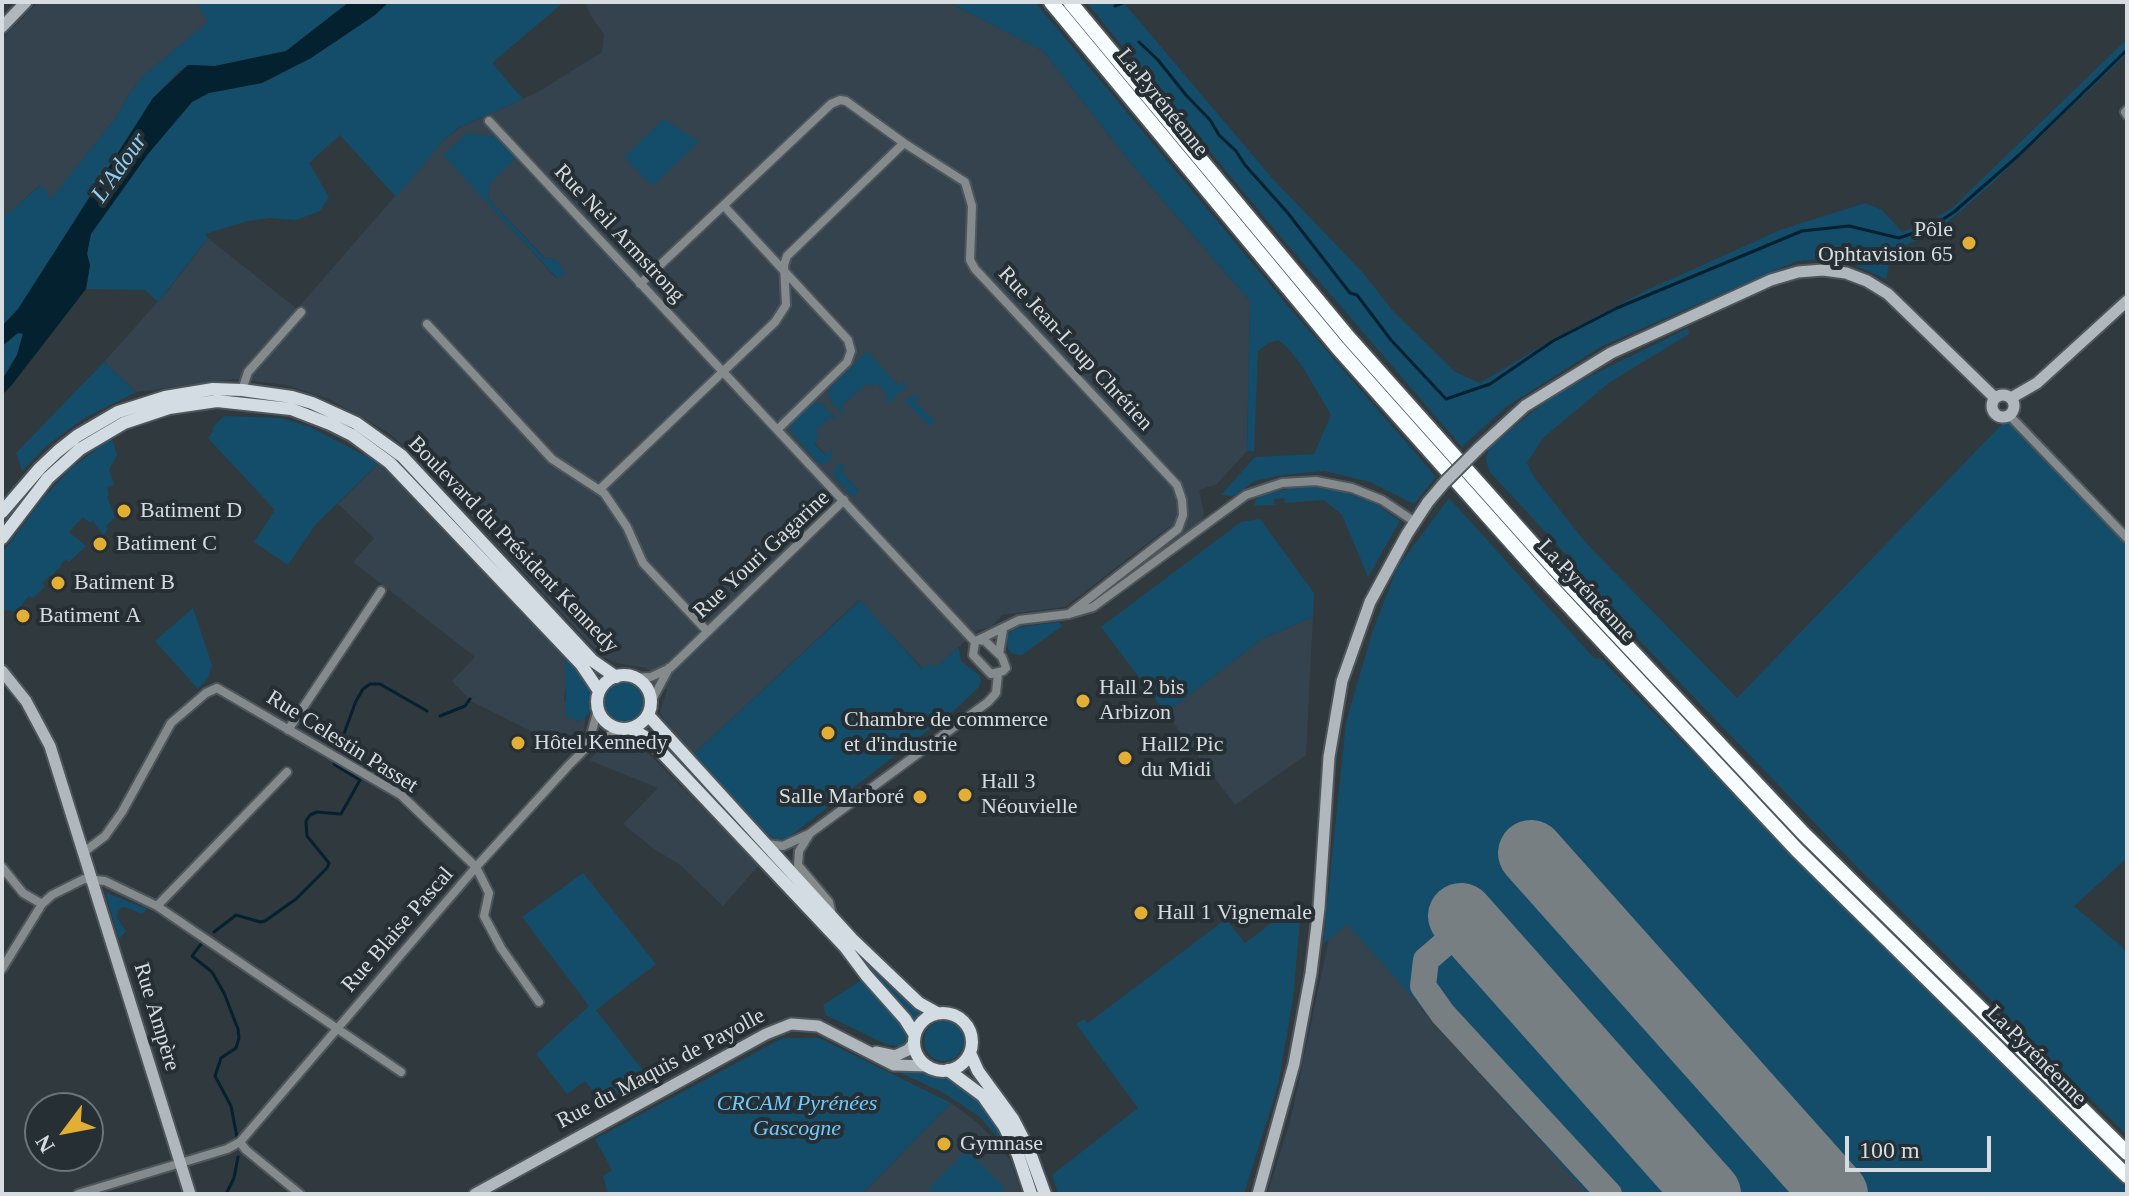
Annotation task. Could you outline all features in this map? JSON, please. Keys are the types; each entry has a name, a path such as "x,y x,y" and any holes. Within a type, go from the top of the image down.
{"highway":[{"name":"La Pyrénéenne","path":"1051,2 1338,348 1543,578 1797,850 2127,1176"},
{"name":"La Pyrénéenne","path":"1070,2 1349,338 1555,569 1803,833 2127,1153"}],"main road":[{"name":"Boulevard du Président Kennedy","path":"2,512 58,451 118,412 165,397 213,389 292,397 356,423 380,440 420,475 593,661 616,677"},
{"name":"Boulevard du Président Kennedy","path":"2,538 48,478 80,449 124,423 169,408 217,401 291,409 352,435 390,463 581,664 599,691"},
{"path":"626,729 637,726 649,708 649,692 634,678 616,677 599,691 598,709 607,723 650,740 845,947 905,1019 917,1055 928,1066 948,1070 964,1061 970,1053"},
{"path":"649,708 764,843 832,917 919,1003 937,1013 953,1014 967,1026 971,1035 970,1053 978,1071 1013,1119 1029,1150 1045,1194"},
{"path":"914,1039 920,1023 937,1013"},
{"path":"948,1070 983,1096 1004,1126 1031,1194"}],"street":[{"path":"2,27 26,2"},
{"path":"600,489 782,314 786,305 784,272 787,256 904,143 846,101 831,104 640,284"},
{"name":"Rue Neil Armstrong","path":"489,121 844,500"},
{"name":"Rue Jean-Loup Chrétien","path":"904,143 965,182 972,206 970,260 975,269 1177,485 1183,515 1178,529 1069,614"},
{"path":"724,206 848,340 851,351 847,362 778,429"},
{"path":"1258,1194 1294,1064 1309,985 1317,933 1329,757 1342,681 1370,602 1415,522 1445,482 1525,406 1611,353 1771,280 1798,272 1823,270 1846,273 1888,294 1995,398"},
{"path":"2011,398 2014,409 2009,415 2000,416 1995,412 1995,398 2001,395 2011,398 2037,383 2127,301"},
{"path":"242,390 248,372 301,312"},
{"path":"427,324 552,459 600,489 627,527 643,563 707,631"},
{"path":"2009,415 2127,538"},
{"path":"976,641 1019,620 1069,614 1093,607 1246,495 1282,483 1316,481 1352,488 1382,500 1415,522"},
{"name":"Rue Youri Gagarine","path":"649,708 670,668 844,500 976,641"},
{"path":"288,730 381,591"},
{"path":"999,654 1003,629"},
{"path":"976,641 985,641 999,654 1006,668 998,674 991,674 973,655 976,641"},
{"name":"Rue Youri Gagarine","path":"634,678 651,677 670,668"},
{"name":"Rue Ampère","path":"2,671 26,701 50,746 190,1194"},
{"path":"764,843 783,846 809,834 988,702 996,693 998,674"},
{"name":"Rue Celestin Passet","path":"84,852 105,836 122,812 171,723 206,693 217,688 401,795 476,867"},
{"name":"Rue Blaise Pascal","path":"588,746 598,709"},
{"name":"Rue Blaise Pascal","path":"240,1142 476,867 588,746 626,729"},
{"path":"157,906 287,772"},
{"path":"809,834 799,851 798,865 829,902 832,917"},
{"path":"2,867 23,893 42,904"},
{"path":"476,867 489,893 484,916 501,948 539,1002"},
{"path":"2,969 42,904 58,892 92,878 120,887 157,906 401,1072"},
{"name":"Rue du Maquis de Payolle","path":"482,1192 778,1028 802,1023 818,1026 894,1065 928,1066"},
{"path":"871,1052 895,1056 908,1050 914,1039"},
{"path":"78,1194 227,1149 240,1142 300,1194"}],"shaded area":[{"path":"38,2 196,2 209,22 145,74 115,119 51,200 40,185 3,218 2,39"},
{"path":"585,2 948,2 1043,51 1134,167 1250,301 1247,451 1217,484 1199,490 1204,514 1201,521 1180,538 1170,526 1065,607 1002,615 991,627 978,630 934,669 923,669 859,600 694,754 660,712 667,690 646,668 616,663 601,656 420,461 389,433 331,400 287,385 234,379 136,392 104,362 170,288 208,238 297,309 443,141 459,128 538,92 602,52 604,34","holes":["444,154 490,183 488,198 545,258 555,259 562,267 556,278","866,351 899,386 889,396 877,383 867,382 840,407","821,403 836,419 830,417 814,431 819,437 814,442 826,455 831,451 831,460 790,425","845,467 841,471 859,491 853,497 834,476"]},
{"path":"379,463 565,657 567,677 564,699 577,722 585,718 584,733 571,751 471,701 452,681 475,657 353,562 374,538 338,504"},
{"path":"1313,617 1306,755 1235,805 1166,713 1262,639"},
{"path":"612,742 631,742 651,756 759,865 723,906 679,864 623,824 658,788 589,760"},
{"path":"1350,764 1988,1194 1267,1194 1290,1122 1328,943"},
{"path":"951,1103 999,1144 1010,1160 1022,1194 862,1194"}],"green space":[{"path":"196,2 349,2 286,51 215,66 188,65 179,71 153,98 18,309 2,326 2,218 41,185 51,199 115,119 145,74 208,22"},
{"path":"389,2 564,2 492,63 523,99 458,128 443,141 396,197 340,135 309,163 329,197 320,211 296,220 271,218 248,221 205,234 208,238 158,302 145,290 86,289 90,234 148,154 192,102 209,93 262,83 311,58"},
{"path":"948,2 1035,2 1287,305 1436,477 1414,504 1370,482 1325,471 1255,481 1233,496 1221,495 1255,457 1314,454 1331,415 1289,349 1278,340 1268,343 1258,351 1254,451 1247,451 1250,301 1134,167 1043,51"},
{"path":"1086,2 1123,2 1272,178 1364,274 1392,310 1455,372 1480,383 1557,337 1645,291 1780,230 1865,203 1882,210 1902,232 1928,222 1952,208 2127,39 2127,54 1987,188 1934,234 1892,250 1886,279 1854,265 1823,259 1797,261 1602,346 1506,407 1462,447 1275,230"},
{"path":"664,119 699,142 652,186 624,157"},
{"path":"467,133 498,137 517,157 490,183 488,198 544,258 555,259 565,273 557,278 443,155"},
{"path":"1688,328 1689,334 1610,382 1543,438 1527,463 1534,477 1585,542 1737,698 2006,420 2127,546 2127,858 2074,906 2127,954 2127,1135 1857,867 1594,592 1570,559 1489,471 1486,459 1489,447 1545,402 1570,386"},
{"path":"18,333 23,333 17,355 2,380 2,346"},
{"path":"867,351 899,386 905,381 906,387 888,403 884,401 888,396 877,383 871,387 867,383 841,406 845,412 841,413 830,400 828,390"},
{"path":"104,362 136,392 83,419 46,446 22,471 16,453"},
{"path":"912,395 920,397 915,402 935,421 929,426 905,401"},
{"path":"813,403 821,403 836,419 834,421 830,417 815,431 819,437 814,443 825,455 831,450 833,455 824,464 818,463 790,430 792,421"},
{"path":"224,416 281,418 310,427 379,463 316,524 288,565 254,542 275,510 208,438 212,428"},
{"path":"112,438 117,455 109,470 114,485 107,487 107,497 115,517 106,526 108,530 103,535 93,521 90,523 83,517 69,532 86,546 69,562 66,559 42,583 45,586 33,598 29,596 16,612 3,611 2,615 2,553 44,497 71,468"},
{"path":"845,466 841,471 859,491 853,497 834,476 835,467"},
{"path":"1296,487 1340,491 1372,501 1400,521 1368,577 1342,515 1324,500 1285,503 1284,498 1274,499 1275,505 1254,506 1256,499 1263,495"},
{"path":"1449,498 1595,659 1600,658 1891,955 2127,1189 2127,1194 1588,1194 1347,924 1323,944 1346,722 1372,633 1397,568"},
{"path":"1260,519 1314,593 1313,617 1262,639 1166,713 1101,627 1241,522"},
{"path":"860,600 922,669 929,663 935,668 959,647 961,661 979,675 979,687 957,708 789,837 778,840 768,835 694,754"},
{"path":"193,608 212,665 208,678 198,689 155,641"},
{"path":"1059,622 1062,626 1022,655 1013,654 1008,649 1006,637 1014,628"},
{"path":"565,657 578,670 590,693 591,710 577,722 566,716"},
{"path":"624,682 638,688 644,702 638,716 624,722 610,716 604,702 610,688"},
{"path":"583,873 656,964 596,1010 654,1085 606,1108 585,1081 567,1094 536,1054 589,1006 522,917"},
{"path":"107,893 147,909 142,914 125,907 118,909 117,918 126,931 119,939 106,896"},
{"path":"1302,900 1293,999 1278,1085 1244,1194 1058,1194 1052,1175 1138,1108 1076,1024 1084,1019 1088,1023 1226,919 1245,943"},
{"path":"856,949 926,1013 914,1023 872,975 854,951"},
{"path":"863,979 894,1010 907,1034 903,1047 885,1044 826,1015 823,1005"},
{"path":"944,1021 958,1027 964,1041 958,1055 944,1061 930,1055 924,1041 930,1027"},
{"name":"CRCAM Pyrénées Gascogne","path":"783,1038 819,1038 951,1103 862,1194 608,1194 603,1176 612,1170 595,1139"},
{"path":"902,1067 953,1078 979,1099 1011,1150 980,1117 944,1093 892,1069"},
{"path":"967,1150 1005,1188 1000,1194 935,1194 929,1188"}],"water":[{"name":"L'Adour","path":"349,2 389,2 311,58 262,83 209,93 192,102 148,154 91,234 86,289 2,395 2,380 17,355 23,334 18,333 2,346 2,326 18,309 153,98 188,65 215,66 286,51"}],"waterway":[{"path":"1115,6 1125,2"},
{"path":"1139,42 1210,120 1219,135 1287,212 1350,293 1357,295 1391,340 1446,399 1490,384 1553,341 1617,308 1802,231 1849,226 1899,238 1931,227 1954,212 2019,155 2127,50"},
{"path":"339,747 356,701 370,684 380,684 427,711"},
{"path":"440,716 465,706 470,699"},
{"path":"214,932 236,915 265,921 296,899 327,868 329,863 307,836 306,821 317,812 341,814 360,780 334,762"},
{"path":"201,944 192,956 212,972 238,1029 236,1048 221,1058 215,1076 231,1106 237,1137"},
{"path":"226,1194 234,1178 238,1157"}],"taxiway":[{"path":"1462,929 1426,960 1423,986 1443,1014 1609,1194"}],"runway":[{"path":"1531,853 1835,1194"},
{"path":"1461,916 1708,1194"}],"place":[{"name":"Pôle Ophtavision 65","path":"1969,243"},
{"name":"Batiment D","path":"124,511"},
{"name":"Batiment C","path":"100,544"},
{"name":"Batiment B","path":"58,583"},
{"name":"Batiment A","path":"23,616"},
{"name":"Hall 2 bis Arbizon","path":"1083,701"},
{"name":"Chambre de commerce et d'industrie","path":"828,733"},
{"name":"Hôtel Kennedy","path":"518,743"},
{"name":"Hall2 Pic du Midi","path":"1125,758"},
{"name":"Hall 3 Néouvielle","path":"965,795"},
{"name":"Salle Marboré","path":"920,797"},
{"name":"Hall 1 Vignemale","path":"1141,913"},
{"name":"Gymnase","path":"944,1144"}]}
